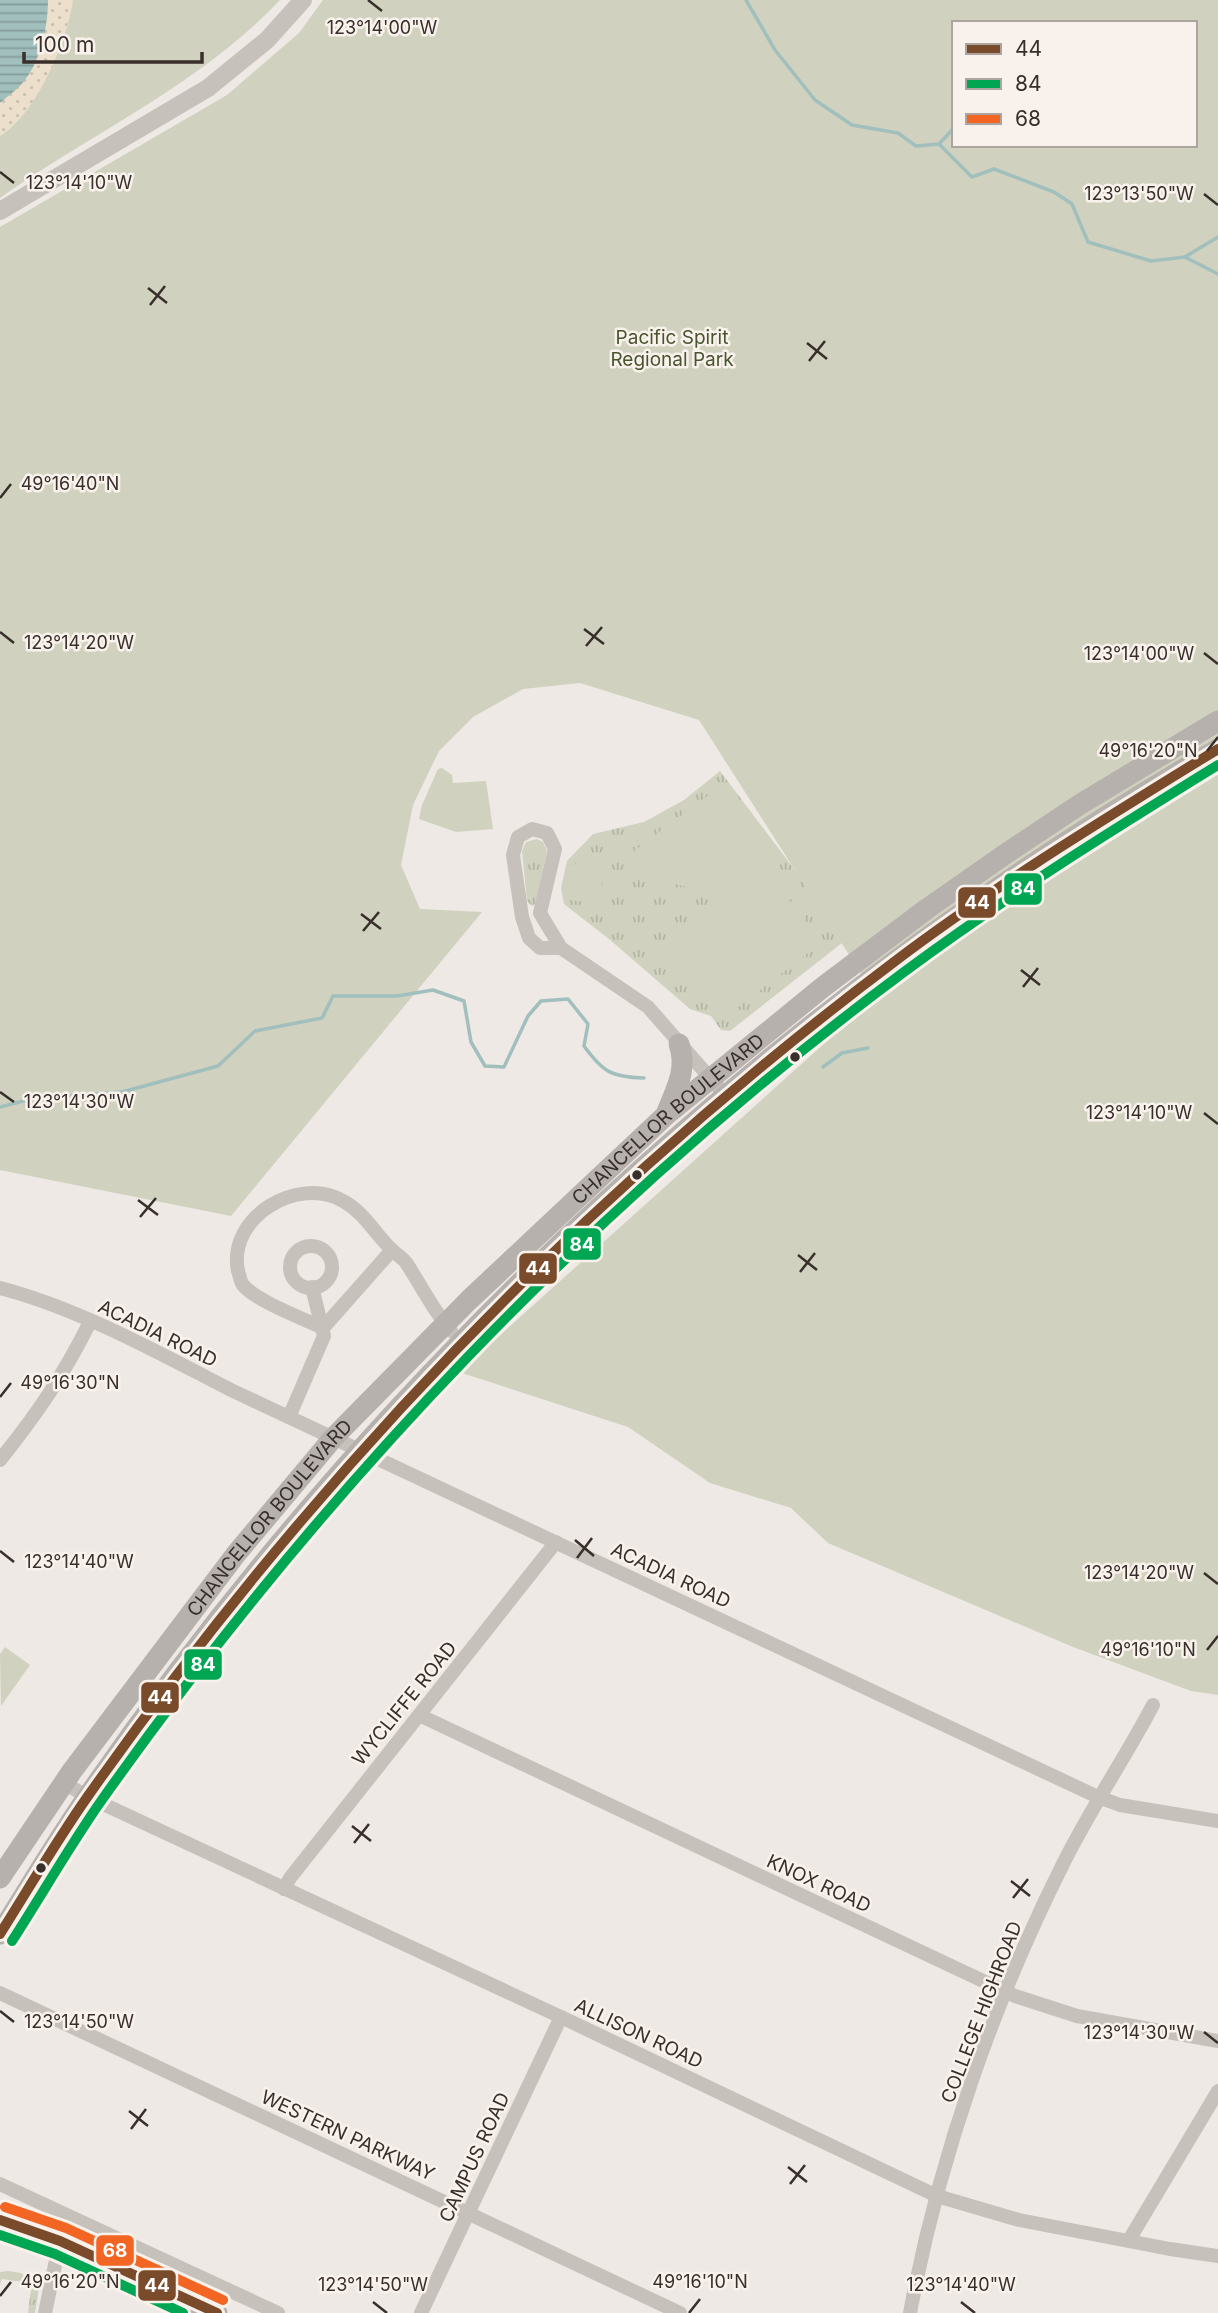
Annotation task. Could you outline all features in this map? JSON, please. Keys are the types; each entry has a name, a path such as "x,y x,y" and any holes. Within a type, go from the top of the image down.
{"main road":[{"name":"CHANCELLOR BOULEVARD","path":"0,1878 64,1783 202,1597 334,1437 444,1324 666,1115 709,1078 928,908 1079,805 1218,721"},
{"name":"CHANCELLOR BOULEVARD","path":"0,1934 88,1797 175,1676 273,1553 361,1450 549,1255 725,1095 903,956 1086,829 1218,749"},
{"path":"666,1115 683,1072 683,1056 679,1044"},
{"path":"361,1450 362,1427 415,1353"},
{"path":"0,2220 60,2241 217,2313"}],"street":[{"path":"0,211 208,88 267,40 303,0"},
{"path":"561,948 540,948 528,938 522,917 513,855 518,837 532,830 547,833 555,849 540,913 561,948 648,1007 725,1095"},
{"path":"522,917 540,913"},
{"path":"323,1328 252,1293 241,1283 236,1259 243,1235 262,1210 286,1196 314,1192 342,1200 361,1214 391,1250 405,1261 432,1308 462,1344"},
{"path":"323,1328 391,1250"},
{"path":"289,1417 324,1336 312,1287"},
{"name":"ACADIA ROAD","path":"0,1288 30,1297 90,1322 1098,1797 1120,1805 1218,1821"},
{"path":"0,1461 36,1416 64,1374 90,1322"},
{"name":"WYCLIFFE ROAD","path":"284,1889 556,1542"},
{"name":"COLLEGE HIGHROAD","path":"910,2313 937,2196 974,2076 1006,1992 1037,1917 1098,1797 1153,1705"},
{"name":"KNOX ROAD","path":"419,1716 1006,1992 1077,2015 1218,2040"},
{"name":"ALLISON ROAD","path":"64,1783 88,1797 937,2196 1019,2220 1218,2256"},
{"name":"WESTERN PARKWAY","path":"0,1993 680,2313"},
{"name":"CAMPUS ROAD","path":"421,2313 561,2017"},
{"path":"1129,2241 1218,2091"},
{"path":"0,2184 278,2313"},
{"path":"45,2313 60,2241"}],"green space":[{"path":"73,0 280,0 249,30 181,82 0,198 0,136 26,112 48,76 64,36"},
{"name":"Pacific Spirit Regional Park","path":"323,0 1218,0 1218,1695 1191,1691 1073,1647 828,1543 791,1508 710,1483 628,1427 459,1372 876,997 699,720 580,683 523,689 473,717 439,751 413,805 401,865 420,909 482,912 231,1216 0,1170 0,227 227,95 299,33"},
{"path":"442,768 452,775 453,783 486,781 493,829 456,832 419,819 422,805 438,769"},
{"path":"720,771 847,939 730,1031 721,1030 711,1016 690,1009 564,904 561,888 567,861 593,834 644,822 684,800"},
{"path":"722,785 778,857 745,881 715,893 674,884 652,872 634,851"},
{"path":"537,839 543,842 547,851 536,903 532,906 527,901 522,851 526,842"},
{"path":"582,862 597,870 602,883 599,900 570,900 573,883 567,877 570,865"},
{"path":"767,872 822,942 720,1021 666,951"},
{"path":"5,1647 30,1665 1,1706 0,1654"},
{"path":"0,2272 21,2273 39,2288 35,2313 28,2313 31,2289 23,2287 22,2282 2,2279 0,2284"}],"sand":[{"path":"27,0 73,0 64,36 48,76 26,112 0,136 0,71"}],"water":[{"path":"0,0 48,0 45,31 31,72 0,103"}],"waterway":[{"path":"746,0 775,50 815,100 852,125 898,133 916,146 939,144 972,177 994,169 1054,192 1072,204 1088,242 1151,261 1185,257 1218,274"},
{"path":"939,144 952,130"},
{"path":"1185,257 1218,237"},
{"path":"0,1107 31,1099 122,1092 218,1066 255,1031 322,1018 333,996 397,996 433,990 464,1001 471,1042 485,1066 504,1067 528,1016 541,1001 568,999 588,1024 584,1046 597,1062 616,1074 644,1078"},
{"path":"823,1067 842,1053 868,1048"}],"transit line":[{"name":"44","path":"0,1934 88,1796 174,1678 265,1564 360,1454 458,1347 561,1245 668,1147 779,1052 894,962 1013,878 1218,749"},
{"name":"84","path":"12,1941 99,1804 185,1687 275,1573 370,1463 468,1356 571,1253 678,1155 789,1061 904,972 1020,891 1218,765"},
{"name":"68","path":"5,2207 66,2228 223,2300"},
{"name":"44","path":"0,2220 60,2241 217,2313"},
{"name":"84","path":"0,2235 55,2254 183,2313"}]}
